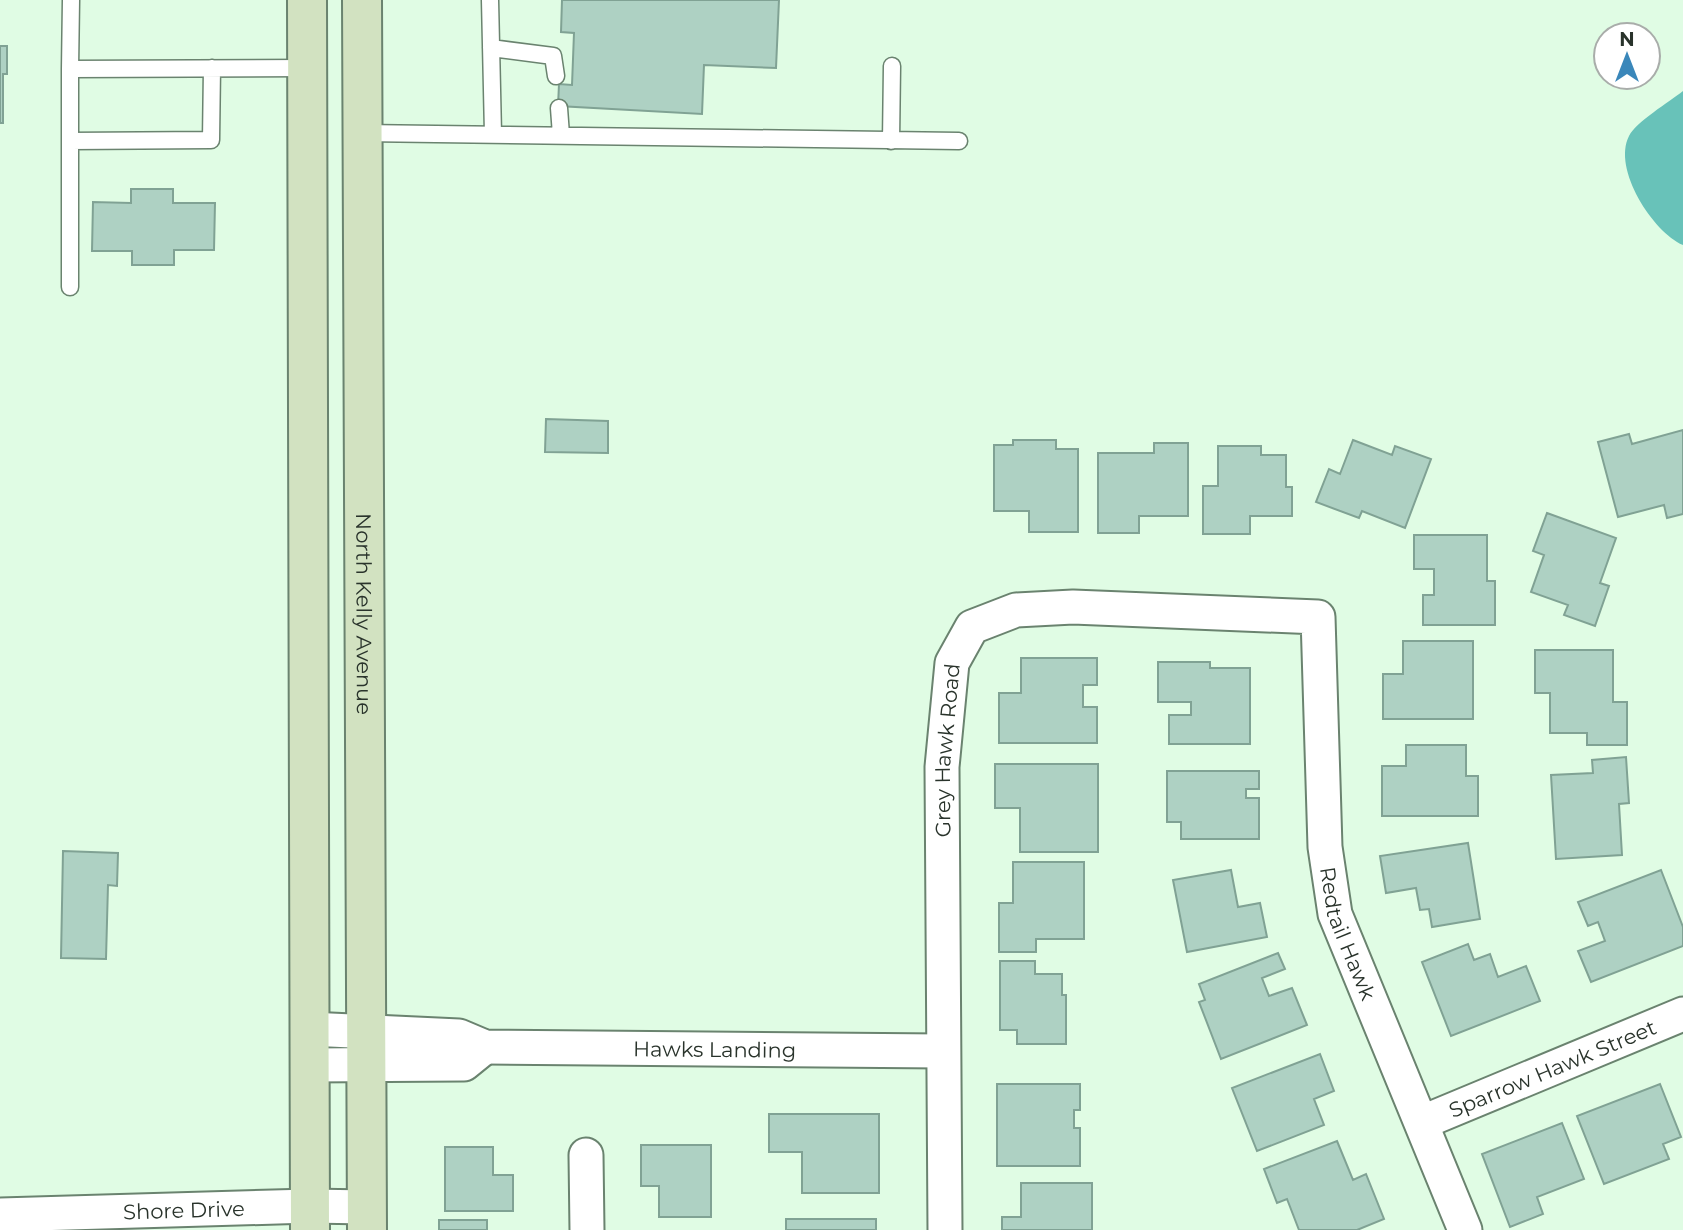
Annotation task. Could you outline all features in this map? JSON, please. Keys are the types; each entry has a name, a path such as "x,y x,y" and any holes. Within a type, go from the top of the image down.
{"street":[{"path":"307,0 310,1218"},
{"name":"North Kelly Avenue","path":"362,0 367,1219"},
{"name":"Grey Hawk Road","path":"944,1230 942,767 952,663 972,627 1016,610 1073,607 1318,617"},
{"name":"Redtail Hawk","path":"1318,617 1325,847 1335,914 1423,1122 1465,1230"},
{"name":"Sparrow Hawk Street","path":"1423,1122 1683,1014"},
{"name":"Hawks Landing","path":"310,1047 365,1048 464,1064 485,1047 942,1051"},
{"path":"586,1155 587,1230"},
{"name":"Shore Drive","path":"0,1215 367,1219"}],"lane":[{"path":"70,287 71,0"},
{"path":"490,0 493,134"},
{"path":"491,48 553,56 556,76"},
{"path":"891,141 892,66"},
{"path":"70,142 211,140 212,68"},
{"path":"70,69 307,68"},
{"path":"559,108 561,135"},
{"path":"362,133 959,142"}],"water":[{"path":"1683,91 1683,245 1660,227 1638,198 1626,165 1625,150 1633,130"}],"building":[{"path":"562,0 779,0 776,68 704,65 702,114 558,106 559,84 572,85 574,33 561,32"},
{"path":"0,46 7,46 7,74 3,74 3,123 0,123"},
{"path":"131,189 173,189 173,203 215,203 214,250 174,250 174,265 132,265 132,251 92,251 93,202 131,203"},
{"path":"546,419 608,421 608,453 545,452"},
{"path":"1683,430 1683,514 1667,518 1664,505 1618,517 1598,442 1629,434 1632,444"},
{"path":"1013,440 1056,440 1056,449 1078,449 1078,532 1029,532 1029,511 994,511 994,445 1013,445"},
{"path":"1353,440 1392,455 1395,446 1431,459 1405,528 1362,511 1359,518 1316,502 1329,469 1340,474"},
{"path":"1154,443 1188,443 1188,516 1139,516 1139,533 1098,533 1098,453 1154,453"},
{"path":"1218,446 1261,446 1261,455 1286,455 1286,487 1292,487 1292,516 1250,516 1250,534 1203,534 1203,486 1218,486"},
{"path":"1547,513 1616,538 1600,583 1609,586 1595,626 1564,615 1568,605 1531,592 1544,555 1533,551"},
{"path":"1414,535 1487,535 1487,581 1495,581 1495,625 1423,625 1423,595 1434,595 1434,569 1414,569"},
{"path":"1403,641 1473,641 1473,719 1383,719 1383,674 1403,674"},
{"path":"1535,650 1613,650 1613,702 1627,702 1627,745 1587,745 1587,733 1550,733 1550,693 1535,693"},
{"path":"1021,658 1097,658 1097,685 1083,685 1083,707 1097,707 1097,743 999,743 999,693 1021,693"},
{"path":"1158,662 1210,662 1210,668 1250,668 1250,744 1169,744 1169,715 1191,715 1191,702 1158,702"},
{"path":"1406,745 1466,745 1466,776 1478,776 1478,816 1382,816 1382,766 1406,766"},
{"path":"1626,757 1629,803 1619,804 1622,855 1556,859 1551,775 1593,773 1592,760"},
{"path":"995,764 1098,764 1098,852 1020,852 1020,808 995,808"},
{"path":"1167,771 1259,771 1259,789 1246,789 1246,798 1259,798 1259,839 1181,839 1181,822 1167,822"},
{"path":"1468,843 1480,919 1432,927 1429,909 1420,910 1416,888 1386,893 1380,856"},
{"path":"63,851 118,853 117,886 108,885 106,959 61,958"},
{"path":"1013,862 1084,862 1084,939 1036,939 1036,952 999,952 999,903 1013,903"},
{"path":"1231,870 1238,907 1260,903 1267,937 1187,952 1173,880"},
{"path":"1661,870 1683,927 1683,946 1591,982 1578,951 1605,941 1598,922 1588,926 1578,902"},
{"path":"1468,944 1474,960 1490,954 1498,977 1526,966 1540,1001 1451,1036 1422,962"},
{"path":"1278,953 1285,969 1262,978 1269,996 1292,988 1307,1025 1221,1059 1199,1002 1205,1000 1199,984"},
{"path":"1000,961 1035,961 1035,974 1062,974 1062,995 1066,995 1066,1044 1017,1044 1017,1030 1000,1030"},
{"path":"1320,1054 1334,1091 1314,1099 1324,1125 1257,1151 1232,1088"},
{"path":"997,1084 1080,1084 1080,1110 1074,1110 1074,1128 1080,1128 1080,1166 997,1166"},
{"path":"1660,1084 1681,1137 1663,1144 1669,1159 1604,1184 1577,1116"},
{"path":"769,1114 879,1114 879,1193 802,1193 802,1152 769,1152"},
{"path":"1562,1123 1584,1179 1537,1197 1543,1214 1510,1227 1482,1154"},
{"path":"1337,1141 1353,1180 1366,1174 1384,1219 1357,1230 1299,1230 1287,1199 1277,1203 1264,1169"},
{"path":"641,1145 711,1145 711,1217 659,1217 659,1186 641,1186"},
{"path":"445,1147 493,1147 493,1175 513,1175 513,1211 445,1211"},
{"path":"1021,1183 1092,1183 1092,1230 1002,1230 1002,1217 1021,1217"},
{"path":"786,1219 876,1219 876,1230 786,1230"},
{"path":"439,1220 487,1220 487,1230 439,1230"}]}
